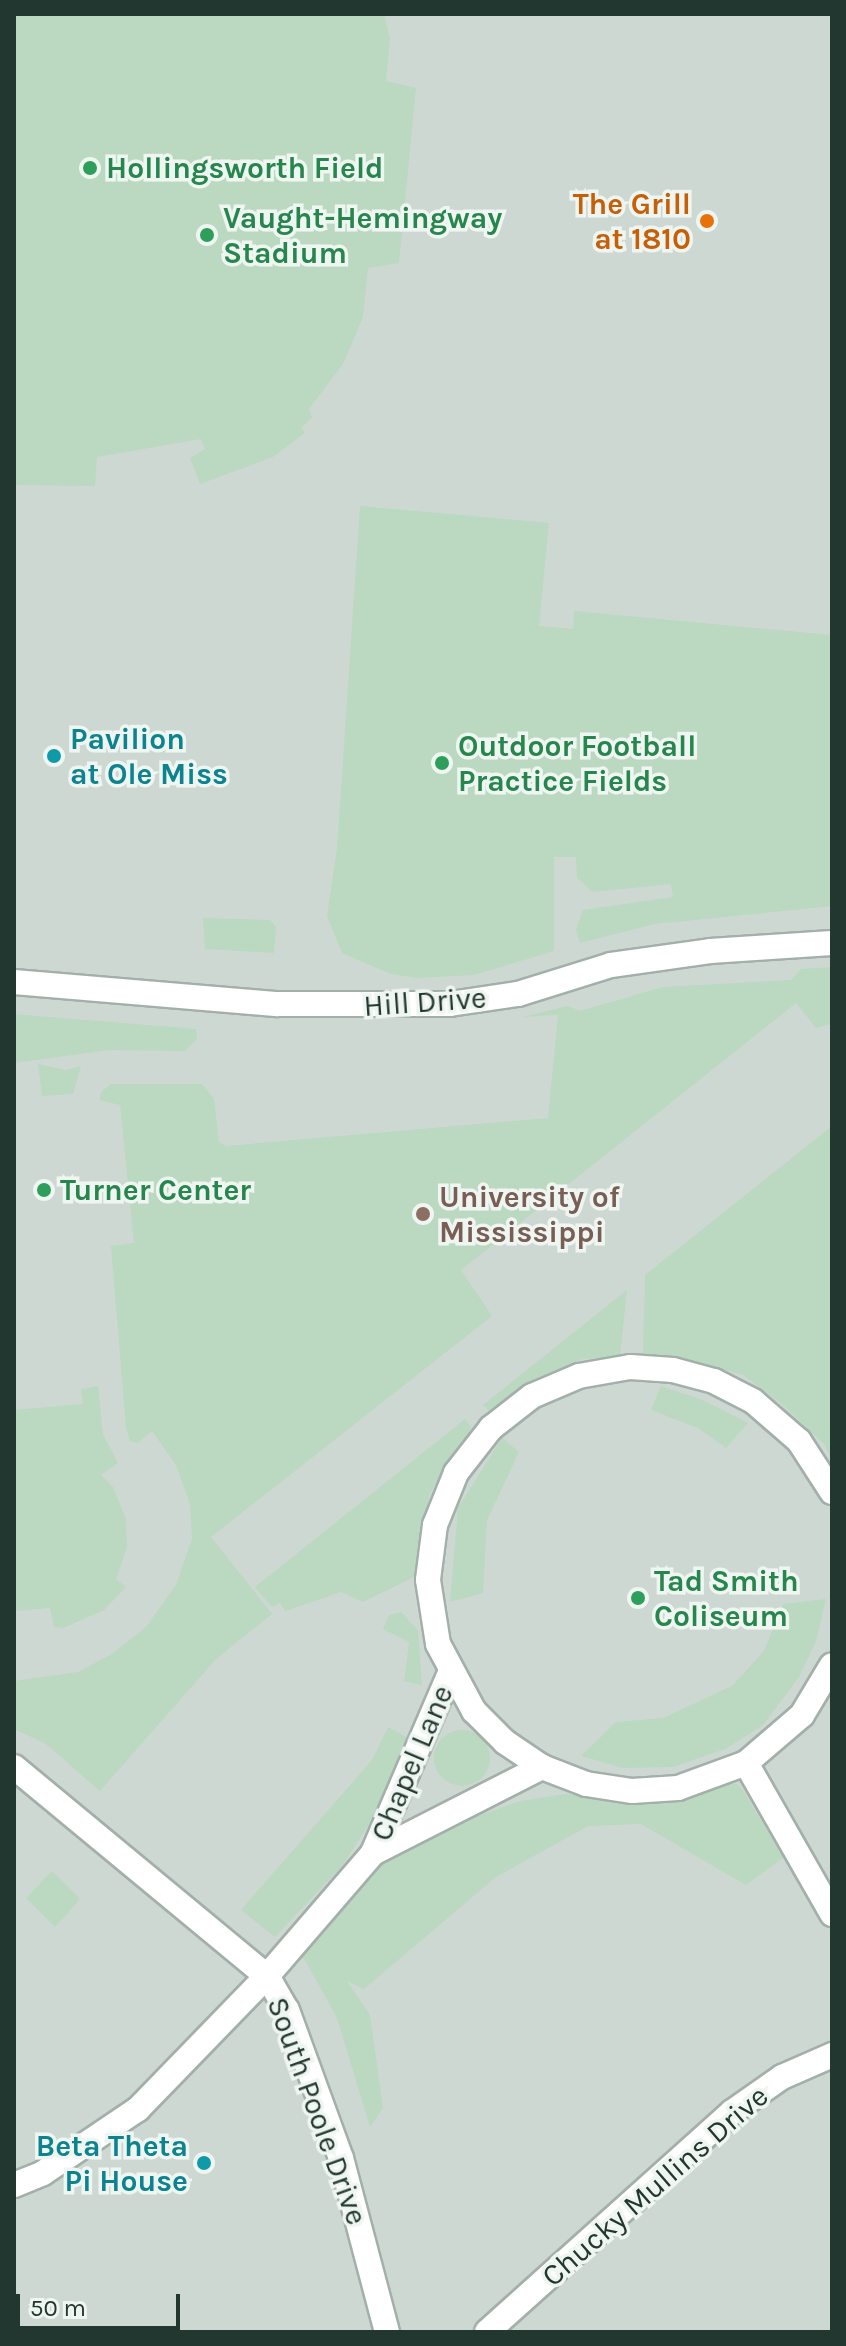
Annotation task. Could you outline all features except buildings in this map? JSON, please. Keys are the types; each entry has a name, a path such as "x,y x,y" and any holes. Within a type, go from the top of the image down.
{"street":[{"name":"Hill Drive","path":"14,982 278,1004 450,1004 518,994 611,965 710,951 832,943"},
{"path":"832,1492 799,1441 753,1401 714,1381 673,1370 630,1367 579,1376 532,1396 491,1428 456,1473 435,1525 428,1580 431,1612 450,1673 474,1711 505,1742 542,1767 586,1784 632,1791 678,1788 746,1763 802,1715 832,1665"},
{"name":"Chapel Lane","path":"14,2185 43,2173 138,2109 267,1976 373,1853 450,1673"},
{"path":"746,1763 832,1914"},
{"name":"South Poole Drive","path":"14,1767 267,1976 287,2010 341,2158 387,2332"},
{"name":"Chapel Lane","path":"373,1853 542,1767"},
{"name":"Chucky Mullins Drive","path":"487,2332 732,2112 782,2077 832,2055"}],"shaded area":[{"name":"University of Mississippi","path":"14,14 832,14 832,2332 14,2332"}],"green space":[{"name":"Vaught-Hemingway Stadium","path":"14,14 384,14 390,39 386,81 416,88 399,263 368,268 363,317 343,364 309,409 312,417 301,428 305,433 273,457 200,484 190,458 205,449 201,439 97,457 95,486 14,485"},
{"path":"360,506 549,523 539,626 573,629 574,611 832,635 832,906 655,924 580,943 576,929 583,910 673,897 671,884 593,892 577,878 576,857 554,857 554,951 474,975 417,978 391,974 342,953 327,916 337,849"},
{"path":"203,918 270,920 276,927 274,953 205,949"},
{"path":"832,967 832,1024 816,1028 796,1003 461,1270 492,1316 211,1537 272,1614 216,1659 100,1791 46,1744 14,1729 14,1681 78,1672 112,1654 146,1627 176,1585 192,1539 190,1504 176,1465 152,1431 138,1443 130,1441 126,1428 111,1246 134,1243 120,1105 99,1100 102,1091 111,1084 202,1084 214,1099 219,1142 226,1146 548,1118 558,1015 522,1017 568,1006 580,1011 663,987 791,980 801,969"},
{"path":"14,1014 196,1029 197,1039 185,1051 109,1050 14,1063"},
{"path":"38,1064 66,1070 81,1066 73,1094 42,1096"},
{"path":"832,1126 832,1461 825,1445 782,1404 743,1375 686,1359 643,1354 645,1275"},
{"path":"627,1290 620,1356 583,1359 534,1379 489,1410 483,1405"},
{"path":"98,1386 103,1434 118,1463 101,1475 113,1487 126,1519 127,1547 116,1579 126,1587 104,1610 63,1628 54,1627 50,1608 14,1611 14,1410 83,1404 81,1389"},
{"path":"661,1386 703,1400 748,1423 726,1448 698,1428 651,1410"},
{"path":"465,1419 471,1427 467,1436 430,1493 414,1577 363,1602 341,1592 285,1611 280,1603 272,1607 255,1587"},
{"path":"502,1438 519,1452 487,1520 483,1593 450,1602 458,1508"},
{"path":"826,1599 816,1641 799,1677 763,1725 725,1749 673,1767 623,1768 581,1756 616,1722 663,1718 732,1686 764,1651 783,1604"},
{"path":"401,1612 418,1630 422,1685 404,1681 409,1642 383,1629 389,1615"},
{"path":"388,1727 408,1738 375,1815 342,1866 275,1937 241,1910 372,1760"},
{"path":"462,1730 482,1738 490,1758 482,1778 462,1786 442,1778 434,1758 442,1738"},
{"path":"722,1784 737,1784 743,1790 783,1858 746,1885 641,1824 588,1826 496,1877 364,1989 347,1981 370,2015 383,2108 370,2127 337,2018 305,1960 289,1951 373,1853 520,1801 566,1794 643,1803"},
{"path":"52,1871 80,1899 55,1927 26,1898"}],"place":[{"name":"Hollingsworth Field","path":"90,168"},
{"name":"The Grill at 1810","path":"707,221"},
{"name":"Vaught-Hemingway Stadium","path":"207,235"},
{"name":"Pavilion at Ole Miss","path":"54,756"},
{"name":"Outdoor Football Practice Fields","path":"442,763"},
{"name":"Turner Center","path":"44,1190"},
{"name":"University of Mississippi","path":"423,1214"},
{"name":"Tad Smith Coliseum","path":"638,1598"},
{"name":"Beta Theta Pi House","path":"204,2163"}]}
